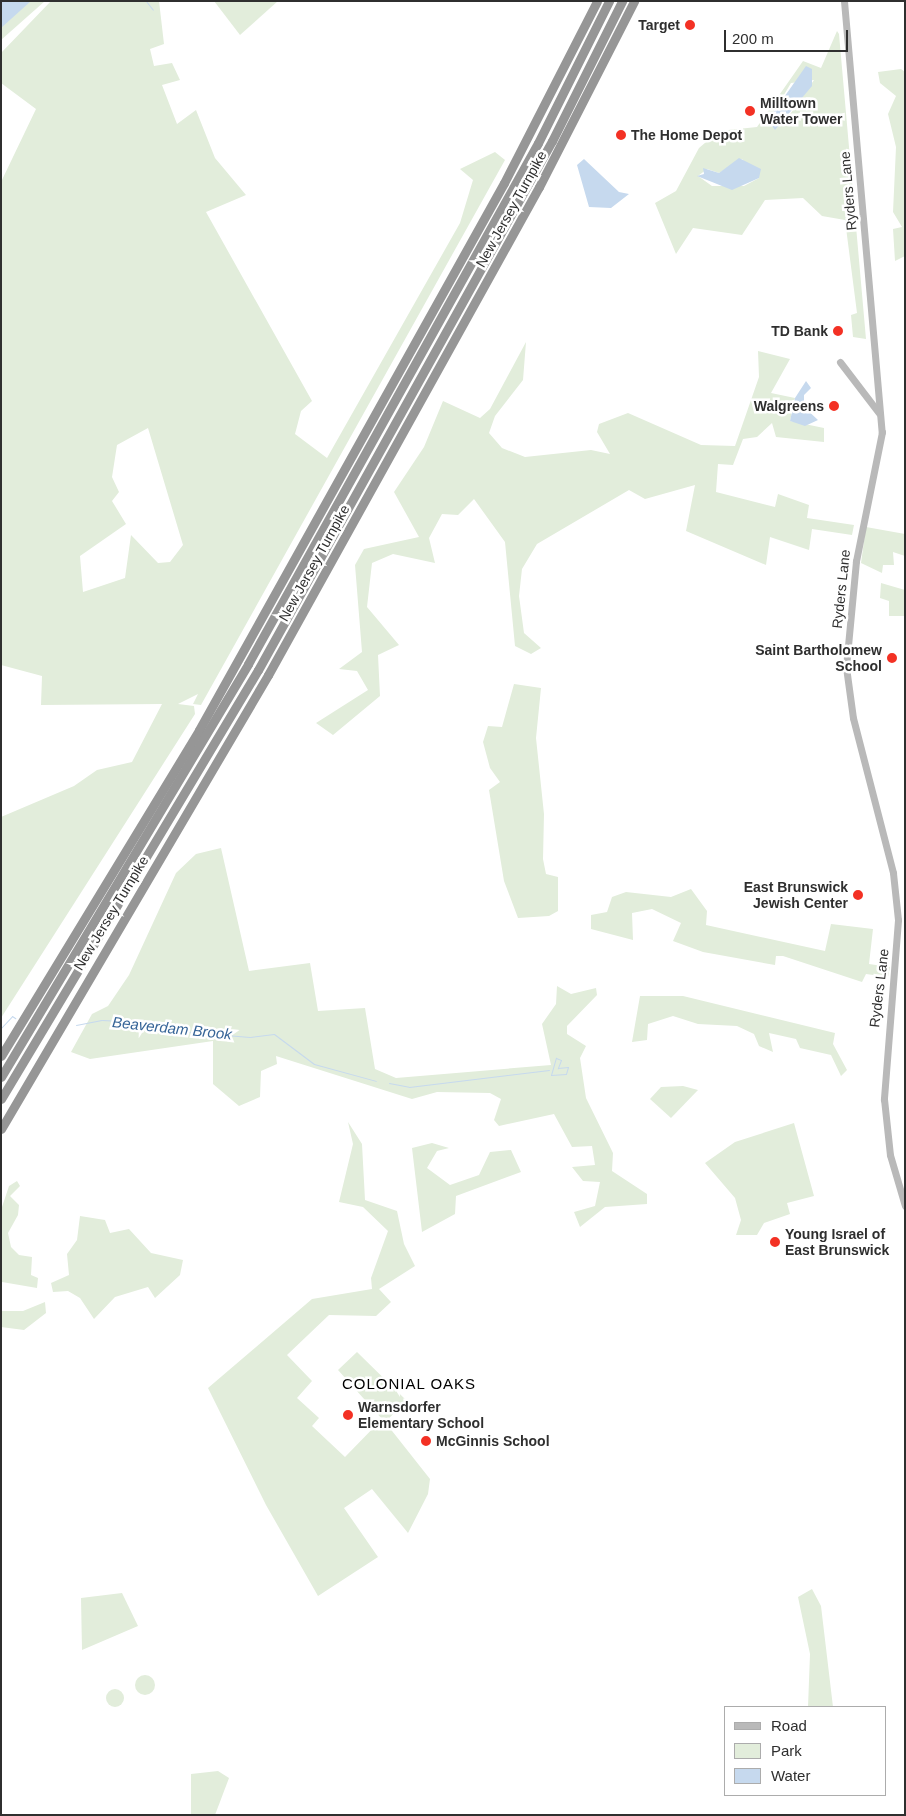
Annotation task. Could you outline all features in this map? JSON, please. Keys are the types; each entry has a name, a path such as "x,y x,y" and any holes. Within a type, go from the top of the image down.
{"highway":[{"name":"New Jersey Turnpike","path":"1,1056 199,730 504,183 597,1"},
{"name":"New Jersey Turnpike","path":"1,1077 248,664 534,152 609,1"},
{"name":"New Jersey Turnpike","path":"1,1100 236,710 552,141 622,1"},
{"name":"New Jersey Turnpike","path":"1,1129 34,1070 268,676 556,156 634,1"},
{"path":"1,1105 23,1064"},
{"path":"1,1134 34,1070"}],"main road":[{"name":"Ryders Lane","path":"844,1 880,414 880,446 862,526 846,667 857,733 892,873 898,920 884,1099 890,1155 905,1206"},
{"path":"840,362 880,414"}],"green space":[{"path":"1,1 45,1 1,40"},
{"path":"51,1 159,1 164,44 150,49 154,66 172,63 180,80 162,85 177,124 196,110 215,158 246,195 206,212 312,401 301,411 295,434 327,458 460,223 473,180 460,169 495,152 505,160 201,705 193,704 198,694 178,704 194,706 195,714 1,1018 1,817 74,786 97,770 132,762 162,704 41,705 42,676 1,665 1,182 36,109 1,83 1,53","holes":["148,428 183,545 170,562 158,563 131,535 125,578 83,592 80,556 126,524 112,501 119,492 112,477 117,445"]},
{"path":"214,1 278,1 240,35"},
{"path":"837,31 839,34 866,339 853,337 851,315 857,313 845,220 822,216 803,198 765,200 742,235 693,228 676,254 655,203 676,191 699,148 719,131 757,127 803,61 821,68","holes":["814,80 784,123 769,120 791,83","742,159 759,178 744,186 712,186 698,176 707,169 719,173"]},
{"path":"901,69 905,72 905,256 895,261 893,229 902,227 893,212 896,147 888,114 896,96 880,83 878,72"},
{"path":"526,342 523,380 495,416 489,433 502,448 525,457 591,450 610,454 597,432 599,424 628,413 701,445 735,446 759,377 758,351 790,359 771,393 795,398 790,421 824,428 824,442 776,437 772,423 757,437 743,439 733,465 718,464 716,492 775,507 778,494 809,505 807,518 854,525 852,535 812,529 809,550 770,537 766,565 686,531 695,485 645,499 629,490 537,544 522,569 519,596 524,633 541,648 531,654 515,646 505,542 474,499 458,515 442,514 429,538 435,563 393,554 372,563 367,607 399,645 378,655 380,696 333,735 316,723 368,690 357,671 339,669 362,652 355,565 364,549 419,537 394,492 424,447 443,401 480,418 490,409"},
{"path":"866,527 905,534 905,556 893,552 894,565 883,565 882,573 861,563"},
{"path":"881,583 905,590 905,616 889,616 889,601 880,598"},
{"path":"514,684 541,688 536,738 544,814 543,859 546,874 558,877 558,911 549,916 518,918 504,881 489,790 500,782 490,768 483,742 488,726 502,727"},
{"path":"221,848 249,971 310,963 318,1011 365,1008 375,1069 396,1078 551,1065 542,1024 556,1004 557,986 571,994 596,988 597,995 567,1026 567,1034 586,1046 580,1058 586,1098 613,1153 612,1171 647,1194 647,1204 605,1207 580,1227 574,1212 595,1206 600,1182 583,1181 572,1167 595,1165 592,1146 572,1147 554,1114 499,1126 494,1120 501,1099 490,1093 437,1092 412,1099 276,1056 277,1064 261,1071 260,1097 239,1106 213,1084 213,1041 90,1059 71,1052 92,1014 108,1006 129,975 176,873 196,854"},
{"path":"691,889 707,911 706,925 825,951 831,924 873,929 869,964 890,967 888,977 866,974 862,982 783,956 776,956 775,965 703,952 673,941 681,923 652,909 632,913 633,940 591,929 591,915 607,912 612,897 626,892 671,897"},
{"path":"640,996 683,996 835,1033 833,1044 847,1070 841,1076 831,1055 800,1048 796,1039 769,1033 773,1052 759,1046 754,1034 737,1026 698,1024 673,1016 648,1024 647,1040 632,1042"},
{"path":"683,1086 698,1090 671,1118 650,1099 661,1087"},
{"path":"348,1122 362,1144 365,1200 397,1211 404,1244 415,1266 379,1289 391,1302 376,1316 329,1315 287,1355 312,1381 297,1398 319,1418 312,1426 345,1457 382,1419 338,1370 357,1352 407,1401 385,1422 430,1479 428,1494 408,1533 372,1489 344,1508 378,1557 318,1596 266,1505 208,1388 312,1299 372,1289 371,1278 388,1231 363,1207 339,1202 353,1144"},
{"path":"794,1123 814,1196 787,1203 790,1214 764,1223 757,1235 736,1235 741,1220 735,1198 705,1163 735,1142"},
{"path":"432,1143 449,1148 437,1151 427,1168 450,1185 479,1175 490,1152 511,1150 521,1172 456,1196 455,1214 422,1232 412,1148"},
{"path":"17,1181 20,1186 10,1196 19,1205 18,1215 8,1233 11,1247 19,1255 32,1257 31,1275 38,1278 37,1288 2,1282 1,1309 1,1210 9,1186"},
{"path":"80,1216 105,1220 110,1233 129,1229 151,1253 183,1260 180,1275 155,1298 148,1287 115,1297 94,1319 80,1298 68,1291 53,1292 51,1283 69,1275 67,1254 77,1240"},
{"path":"45,1302 46,1313 24,1330 1,1327 1,1311 23,1311"},
{"path":"812,1589 821,1606 833,1706 808,1706 810,1654 798,1597"},
{"path":"122,1593 138,1626 82,1650 81,1598"},
{"path":"145,1675 152,1678 155,1685 152,1692 145,1695 138,1692 135,1685 138,1678"},
{"path":"115,1689 121,1692 124,1698 121,1704 115,1707 109,1704 106,1698 109,1692"},
{"path":"218,1771 229,1778 215,1815 191,1815 191,1774"}],"water":[{"path":"1,1 31,1 1,28"},
{"path":"806,66 812,69 812,86 775,130 768,120"},
{"path":"739,158 761,169 759,178 732,190 697,176 704,174 703,168 719,173"},
{"path":"584,159 619,192 629,194 611,208 589,207 577,165"},
{"path":"806,381 811,388 804,395 804,407 818,420 805,426 790,421 795,398"}],"waterway":[{"path":"146,1 153,10"},
{"name":"Beaverdam Brook","path":"1,1028 12,1016 15,1018"},
{"name":"Beaverdam Brook","path":"76,1025 102,1020 137,1022 153,1029 250,1037 274,1034 314,1064 376,1081"},
{"path":"556,1058 561,1060 558,1068 568,1067 566,1074 551,1075 556,1058"},
{"name":"Beaverdam Brook","path":"389,1083 409,1087 549,1070"}],"place":[{"name":"Target","path":"690,25"},
{"name":"Milltown Water Tower","path":"750,111"},
{"name":"The Home Depot","path":"621,135"},
{"name":"TD Bank","path":"838,331"},
{"name":"Walgreens","path":"834,406"},
{"name":"Saint Bartholomew School","path":"892,658"},
{"name":"East Brunswick Jewish Center","path":"858,895"},
{"name":"Young Israel of East Brunswick","path":"775,1242"},
{"name":"Warnsdorfer Elementary School","path":"348,1415"},
{"name":"McGinnis School","path":"426,1441"}],"district":[{"name":"COLONIAL OAKS","path":"409,1384"}]}
